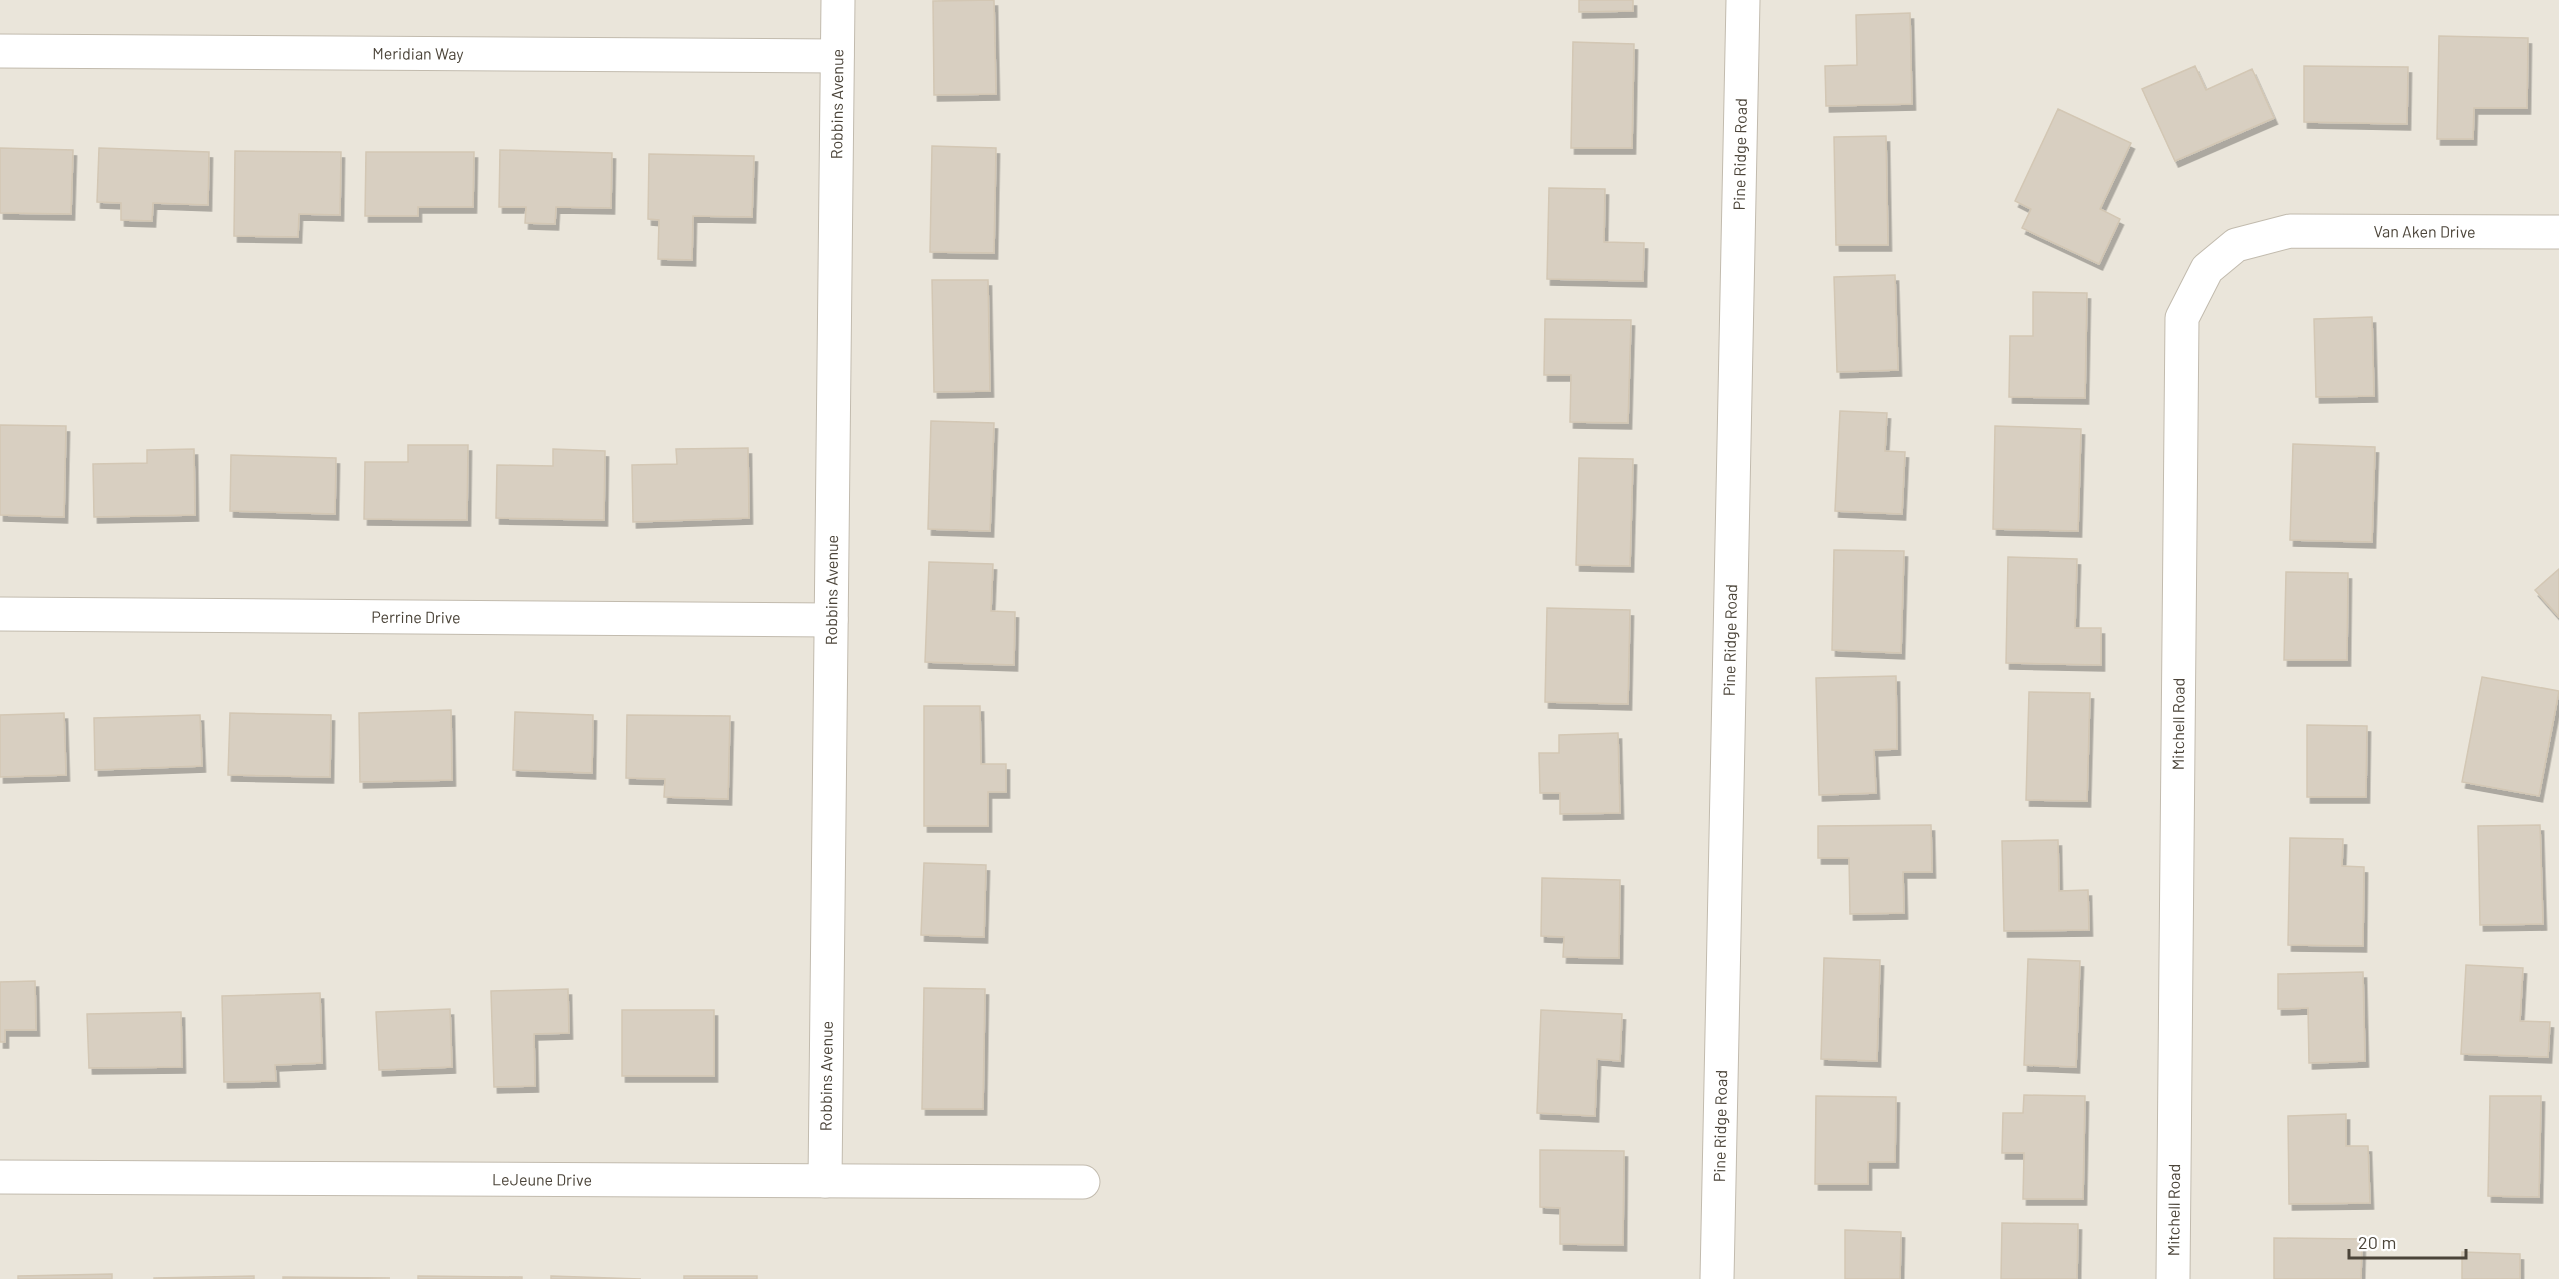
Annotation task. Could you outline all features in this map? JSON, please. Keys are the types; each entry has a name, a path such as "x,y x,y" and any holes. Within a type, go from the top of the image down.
{"street":[{"name":"Robbins Avenue","path":"825,1181 838,0"},
{"name":"Pine Ridge Road","path":"1717,1279 1743,0"},
{"name":"Meridian Way","path":"0,51 837,56"},
{"name":"Van Aken Drive","path":"2290,231 2559,232"},
{"name":"Mitchell Road","path":"2173,1279 2182,318 2207,269 2236,245 2290,231"},
{"name":"Perrine Drive","path":"0,614 831,620"},
{"name":"LeJeune Drive","path":"0,1177 1083,1182"}],"shaded area":[{"path":"0,0 2559,0 2559,1279 0,1279"}],"building":[{"path":"994,0 996,94 934,95 933,1"},
{"path":"1579,0 1633,0 1633,11 1579,12"},
{"path":"1910,13 1912,104 1826,106 1825,66 1857,65 1856,15"},
{"path":"2439,36 2528,38 2527,108 2474,108 2473,139 2437,139"},
{"path":"1573,42 1634,44 1632,148 1571,148"},
{"path":"2195,66 2206,90 2252,69 2274,118 2175,161 2142,89"},
{"path":"2304,66 2408,67 2407,124 2304,122"},
{"path":"2058,109 2131,143 2100,209 2120,219 2099,264 2022,228 2031,209 2015,201"},
{"path":"1886,136 1888,245 1836,245 1834,137"},
{"path":"932,146 996,148 994,253 930,252"},
{"path":"0,148 73,150 71,214 0,213"},
{"path":"99,148 209,152 208,205 153,203 152,221 121,220 121,203 97,202"},
{"path":"500,150 612,153 611,208 556,207 555,224 525,223 526,207 499,207"},
{"path":"235,151 341,152 340,215 299,214 298,237 234,236"},
{"path":"366,152 474,152 473,207 418,207 418,216 365,216"},
{"path":"649,154 754,156 752,217 693,216 692,260 658,259 659,220 648,219"},
{"path":"1549,188 1605,189 1604,242 1644,243 1643,281 1547,279"},
{"path":"1895,275 1898,370 1837,372 1834,277"},
{"path":"932,280 988,280 990,391 934,392"},
{"path":"2033,292 2087,293 2085,398 2009,397 2010,336 2033,336"},
{"path":"2372,317 2374,396 2316,397 2314,319"},
{"path":"1545,319 1631,320 1628,423 1570,422 1571,375 1544,375"},
{"path":"1840,411 1887,413 1885,451 1905,452 1902,514 1835,511"},
{"path":"931,421 994,423 990,531 928,529"},
{"path":"0,425 66,426 64,517 0,515"},
{"path":"1995,426 2081,429 2078,531 1993,529"},
{"path":"2293,444 2375,447 2372,542 2290,540"},
{"path":"408,445 468,445 467,520 364,519 365,462 408,462"},
{"path":"748,448 749,518 633,522 632,465 677,464 676,449"},
{"path":"194,449 195,515 94,517 93,464 147,463 147,450"},
{"path":"553,449 605,451 604,520 496,518 497,465 553,466"},
{"path":"231,455 336,458 335,514 230,511"},
{"path":"1579,458 1633,459 1630,566 1576,565"},
{"path":"1834,550 1904,551 1901,653 1832,650"},
{"path":"2008,557 2077,559 2075,628 2101,628 2101,665 2006,663"},
{"path":"929,562 993,564 991,611 1015,612 1014,665 925,662"},
{"path":"2559,569 2559,617 2535,590"},
{"path":"2286,572 2348,573 2347,660 2284,660"},
{"path":"1547,608 1630,610 1628,704 1545,702"},
{"path":"1896,676 1897,749 1874,750 1876,793 1819,795 1816,678"},
{"path":"2482,677 2559,691 2539,796 2462,782"},
{"path":"2029,692 2090,693 2087,801 2026,800"},
{"path":"924,706 980,706 981,764 1006,764 1006,792 988,792 988,826 924,826"},
{"path":"451,710 452,780 360,782 359,713"},
{"path":"515,712 593,715 592,773 513,770"},
{"path":"64,713 66,775 0,777 0,715"},
{"path":"230,713 331,715 330,777 228,775"},
{"path":"200,715 202,766 95,770 94,718"},
{"path":"627,715 730,716 728,799 664,797 665,779 626,778"},
{"path":"2307,725 2367,726 2366,797 2307,797"},
{"path":"1618,733 1620,813 1560,814 1560,793 1540,793 1539,753 1559,753 1559,735"},
{"path":"1931,825 1932,872 1903,872 1904,913 1850,914 1849,858 1818,858 1818,826"},
{"path":"2540,825 2543,924 2480,925 2478,826"},
{"path":"2290,838 2343,839 2342,866 2364,867 2363,946 2288,945"},
{"path":"2058,840 2059,891 2088,890 2089,930 2004,931 2002,841"},
{"path":"924,863 986,865 984,937 921,935"},
{"path":"1542,878 1620,880 1619,958 1563,957 1564,937 1541,936"},
{"path":"1824,958 1880,960 1877,1061 1821,1059"},
{"path":"2028,959 2080,961 2076,1067 2024,1065"},
{"path":"2466,965 2523,968 2520,1021 2550,1022 2548,1057 2461,1054"},
{"path":"2363,972 2365,1061 2309,1063 2308,1008 2278,1009 2278,974"},
{"path":"35,981 36,1030 5,1030 5,1042 0,1042 0,982"},
{"path":"924,988 985,989 983,1109 922,1109"},
{"path":"568,989 569,1033 534,1034 535,1086 494,1087 491,991"},
{"path":"320,993 322,1063 275,1065 276,1081 224,1082 222,996"},
{"path":"450,1009 452,1067 379,1070 376,1012"},
{"path":"622,1010 714,1010 714,1076 622,1076"},
{"path":"1541,1010 1622,1014 1620,1061 1597,1059 1595,1116 1537,1113"},
{"path":"181,1012 182,1067 89,1068 87,1014"},
{"path":"2024,1095 2085,1096 2083,1199 2023,1199 2024,1153 2002,1153 2003,1113 2023,1113"},
{"path":"1816,1096 1896,1097 1895,1162 1868,1162 1868,1184 1815,1184"},
{"path":"2490,1096 2541,1096 2539,1197 2488,1196"},
{"path":"2346,1114 2346,1146 2368,1146 2370,1203 2289,1204 2288,1116"},
{"path":"1540,1150 1624,1151 1623,1245 1560,1244 1560,1208 1540,1207"},
{"path":"2002,1223 2078,1224 2077,1279 2001,1279"},
{"path":"1845,1230 1901,1232 1900,1279 1845,1279"},
{"path":"2274,1238 2362,1239 2361,1279 2274,1279"},
{"path":"2462,1252 2520,1254 2520,1279 2462,1279"},
{"path":"112,1274 112,1279 18,1279 18,1276"},
{"path":"254,1276 254,1279 154,1279 154,1278"},
{"path":"418,1276 522,1277 522,1279 418,1279"},
{"path":"551,1276 641,1279 551,1279"},
{"path":"684,1276 757,1276 757,1279 684,1279"},
{"path":"283,1277 390,1278 283,1279"}]}
